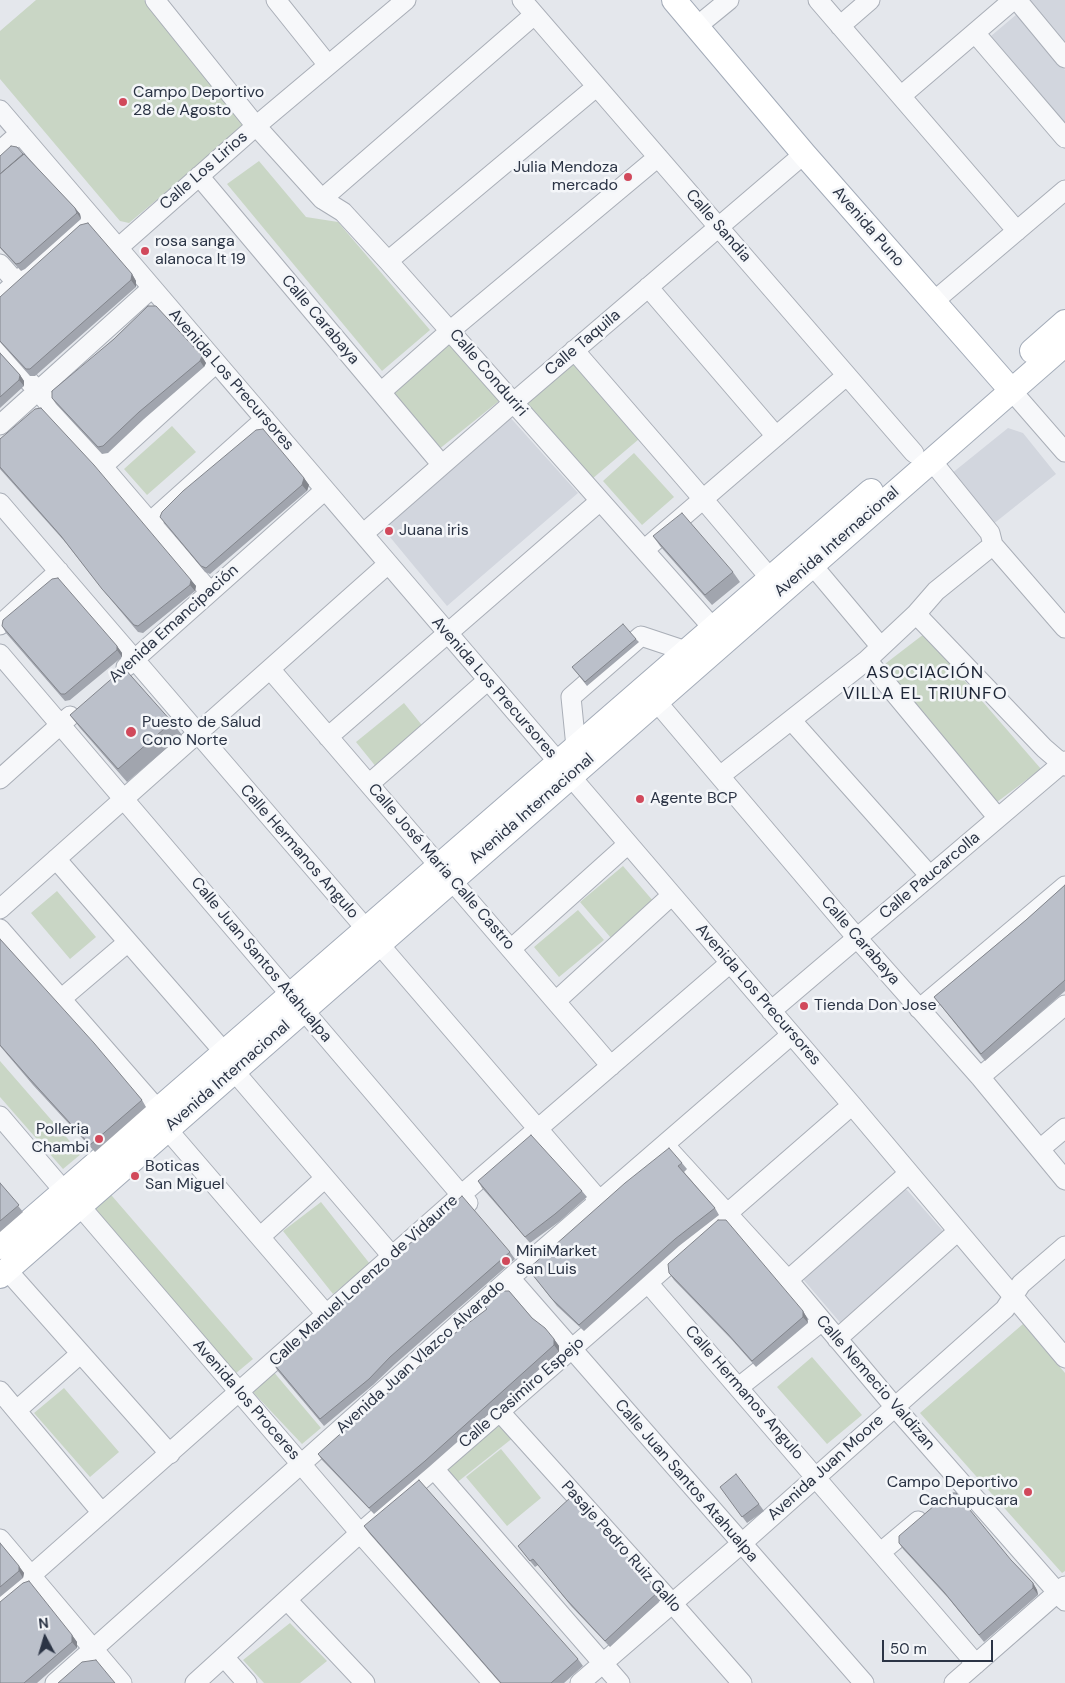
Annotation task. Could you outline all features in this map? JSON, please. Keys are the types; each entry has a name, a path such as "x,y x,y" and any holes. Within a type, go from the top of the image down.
{"main road":[{"name":"Avenida Puno","path":"674,0 804,154 1006,384"},
{"name":"Avenida Internacional","path":"3,1273 72,1199 372,936 564,769 656,701 806,558 1006,384 1065,322"},
{"name":"Avenida Internacional","path":"1006,384 1065,344"},
{"name":"Avenida Internacional","path":"564,769 576,747 686,651 770,578 806,558"},
{"name":"Avenida Internacional","path":"0,1247 72,1199"}],"street":[{"path":"276,0 328,65"},
{"name":"Calle Los Lirios","path":"118,248 256,126 405,0"},
{"name":"Calle Sandia","path":"522,0 846,376 923,457 990,533 993,545 1065,628"},
{"path":"696,27 729,0"},
{"path":"818,0 1017,231"},
{"path":"840,26 870,0"},
{"path":"901,96 1013,0"},
{"path":"1017,0 1065,58"},
{"name":"Calle Conduriri","path":"164,3 256,126 322,199 343,212 451,330 713,628"},
{"path":"322,199 534,15"},
{"path":"975,33 1065,138"},
{"path":"388,261 596,86"},
{"name":"Avenida Los Precursores","path":"0,110 852,1105 1065,1358"},
{"path":"0,151 20,133"},
{"name":"Calle Taquila","path":"363,534 513,402 804,154"},
{"path":"380,392 451,330 658,157"},
{"name":"Calle Carabaya","path":"199,176 442,464"},
{"path":"933,302 1065,190"},
{"path":"0,297 90,216"},
{"path":"0,264 16,282"},
{"path":"648,287 776,436"},
{"path":"0,425 152,288"},
{"path":"0,350 38,391 210,592"},
{"path":"574,350 770,578"},
{"path":"103,466 216,363"},
{"path":"644,550 846,376"},
{"name":"Avenida Puno","path":"1006,384 1065,452"},
{"path":"150,522 265,419"},
{"name":"Avenida Emancipación","path":"112,679 325,490"},
{"path":"328,737 600,501"},
{"name":"Calle Hermanos Angulo","path":"0,503 599,1200"},
{"path":"720,776 867,660 916,614 936,591 993,545"},
{"path":"806,558 881,647"},
{"path":"0,910 388,564"},
{"path":"0,625 59,572"},
{"path":"916,614 1044,748 1064,764"},
{"path":"576,747 571,697 641,636 686,651"},
{"name":"Calle Juan Santos Atahualpa","path":"0,654 479,1216"},
{"path":"867,660 998,818"},
{"name":"Calle José Maria Calle Castro","path":"270,669 611,1066"},
{"path":"368,784 488,680"},
{"name":"Calle Carabaya","path":"656,701 857,938 980,1077 1065,1180"},
{"path":"0,779 83,705"},
{"path":"792,721 930,876"},
{"name":"Calle Paucarcolla","path":"771,1011 1064,764"},
{"path":"511,949 628,844"},
{"path":"56,859 392,1256"},
{"path":"919,1008 1065,886"},
{"path":"556,1001 672,895"},
{"path":"0,929 62,999 326,1314"},
{"path":"62,999 128,942"},
{"name":"Calle Manuel Lorenzo de Vidaurre","path":"0,1603 461,1195 730,963"},
{"path":"980,1077 1065,1005"},
{"name":"Avenida Juan Vlazco Alvarado","path":"55,1683 516,1272 792,1035"},
{"name":"Calle Casimiro Espejo","path":"195,1683 360,1534 852,1105"},
{"name":"Avenida los Proceres","path":"0,1116 360,1534 493,1683"},
{"path":"1040,1149 1065,1128"},
{"name":"Calle Nemecio Valdizan","path":"664,1144 788,1280 894,1406 1062,1593"},
{"path":"788,1280 909,1173"},
{"path":"260,1237 325,1178"},
{"path":"837,1339 958,1231"},
{"name":"Avenida Juan Moore","path":"580,1683 1005,1309 1021,1284 1065,1246"},
{"name":"Calle Juan Santos Atahualpa","path":"509,1252 516,1272 571,1350 864,1683"},
{"path":"3,1273 80,1354 170,1454"},
{"name":"Calle Hermanos Angulo","path":"648,1283 976,1664"},
{"path":"739,1387 822,1321"},
{"path":"16,1410 80,1354"},
{"path":"0,1391 102,1513"},
{"name":"Pasaje Pedro Ruiz Gallo","path":"500,1412 742,1683"},
{"path":"434,1470 620,1683"},
{"path":"948,1496 963,1483"},
{"path":"561,1509 575,1496"},
{"path":"881,1552 933,1508"},
{"path":"0,1540 122,1683"},
{"path":"510,1556 524,1543"},
{"path":"954,1683 1062,1593"},
{"path":"287,1600 365,1683"},
{"path":"224,1657 247,1683"}],"shaded area":[{"path":"1031,0 1065,0 1065,42 1031,2"},
{"path":"1017,14 1065,70 1065,122 991,36"},
{"path":"508,415 578,493 447,606 380,525"},
{"path":"1008,428 1023,433 1056,474 992,525 951,474"},
{"path":"902,1190 907,1190 943,1231 943,1238 844,1327 802,1278"}],"green space":[{"name":"Campo Deportivo 28 de Agosto","path":"36,0 144,0 246,125 129,223 120,221 0,79 0,31"},
{"path":"259,161 306,217 338,222 430,330 382,371 227,184"},
{"path":"449,340 499,401 438,450 388,392"},
{"path":"572,360 639,439 592,479 524,401"},
{"path":"172,426 196,452 147,495 124,469"},
{"path":"634,453 674,497 642,525 603,481"},
{"path":"924,634 1041,769 997,802 881,667"},
{"path":"404,703 425,729 377,768 356,742"},
{"path":"623,866 654,902 611,938 580,902"},
{"path":"57,891 96,937 70,959 31,913"},
{"path":"578,910 604,940 559,977 534,947"},
{"path":"0,1061 81,1154 63,1169 0,1097"},
{"path":"106,1189 253,1359 235,1374 89,1205"},
{"path":"321,1202 370,1264 333,1294 283,1231"},
{"name":"Campo Deportivo Cachupucara","path":"1023,1324 1065,1373 1065,1571 1062,1573 920,1413"},
{"path":"812,1357 862,1415 827,1444 777,1387"},
{"path":"272,1370 321,1428 302,1444 250,1389"},
{"path":"64,1388 119,1452 90,1477 34,1413"},
{"path":"499,1420 514,1437 455,1484 443,1468"},
{"path":"501,1449 541,1498 507,1526 466,1477"},
{"path":"290,1623 327,1661 300,1683 264,1683 243,1660"}],"building":[{"path":"11,146 17,147 23,154 0,174 0,156"},
{"path":"24,154 75,208 77,213 20,263 16,264 0,247 0,174"},
{"path":"88,223 132,274 131,280 30,369 26,369 0,341 0,297 80,225"},
{"path":"148,306 156,306 202,356 200,361 139,412 103,446 98,447 52,398 52,391 114,339"},
{"path":"0,353 20,375 19,380 0,397"},
{"path":"41,408 94,465 191,580 190,585 138,626 134,625 102,589 61,536 0,467 0,439 35,409"},
{"path":"263,429 304,478 302,485 206,568 201,566 160,517 162,512 183,491 256,430"},
{"path":"682,513 733,572 705,595 653,536"},
{"path":"58,578 117,646 117,650 65,694 61,694 2,626 3,620 52,579"},
{"path":"623,624 636,639 585,682 572,667"},
{"name":"Puesto de Salud Cono Norte","path":"124,668 172,722 118,769 70,715"},
{"path":"1065,885 1065,980 981,1054 934,997"},
{"path":"0,939 94,1043 142,1100 90,1145 0,1045"},
{"path":"531,1135 582,1191 525,1237 478,1181"},
{"path":"669,1148 682,1163 678,1166 715,1208 675,1239 579,1325 552,1299 528,1269 625,1183"},
{"path":"0,1183 19,1205 0,1221"},
{"path":"462,1196 510,1252 390,1357 369,1379 320,1419 273,1363"},
{"path":"718,1220 726,1220 803,1311 803,1317 752,1361 669,1273 668,1264"},
{"path":"503,1291 509,1291 532,1318 545,1328 554,1339 554,1345 425,1461 369,1508 318,1454 454,1334 487,1309 485,1307"},
{"path":"736,1474 759,1504 742,1517 720,1487"},
{"path":"419,1480 578,1659 551,1683 501,1683 364,1526"},
{"path":"949,1493 956,1493 1011,1560 1033,1583 1033,1588 979,1635 944,1592 899,1543 899,1536"},
{"path":"571,1497 659,1591 605,1641 566,1599 533,1559 530,1561 518,1546"},
{"path":"0,1543 19,1566 19,1571 0,1587"},
{"path":"29,1581 72,1635 72,1642 24,1683 0,1683 0,1602 23,1583"},
{"path":"96,1660 115,1683 58,1683 82,1662"}],"place":[{"name":"Campo Deportivo 28 de Agosto","path":"123,102"},
{"name":"Julia Mendoza mercado","path":"628,177"},
{"name":"rosa sanga alanoca lt 19","path":"145,251"},
{"name":"Juana iris","path":"389,531"},
{"name":"Puesto de Salud Cono Norte","path":"131,732"},
{"name":"Agente BCP","path":"640,799"},
{"name":"Tienda Don Jose","path":"804,1006"},
{"name":"Polleria Chambi","path":"99,1139"},
{"name":"Boticas San Miguel","path":"135,1176"},
{"name":"MiniMarket San Luis","path":"506,1261"},
{"name":"Campo Deportivo Cachupucara","path":"1028,1492"}],"district":[{"name":"ASOCIACIÓN VILLA EL TRIUNFO","path":"925,683"}]}
